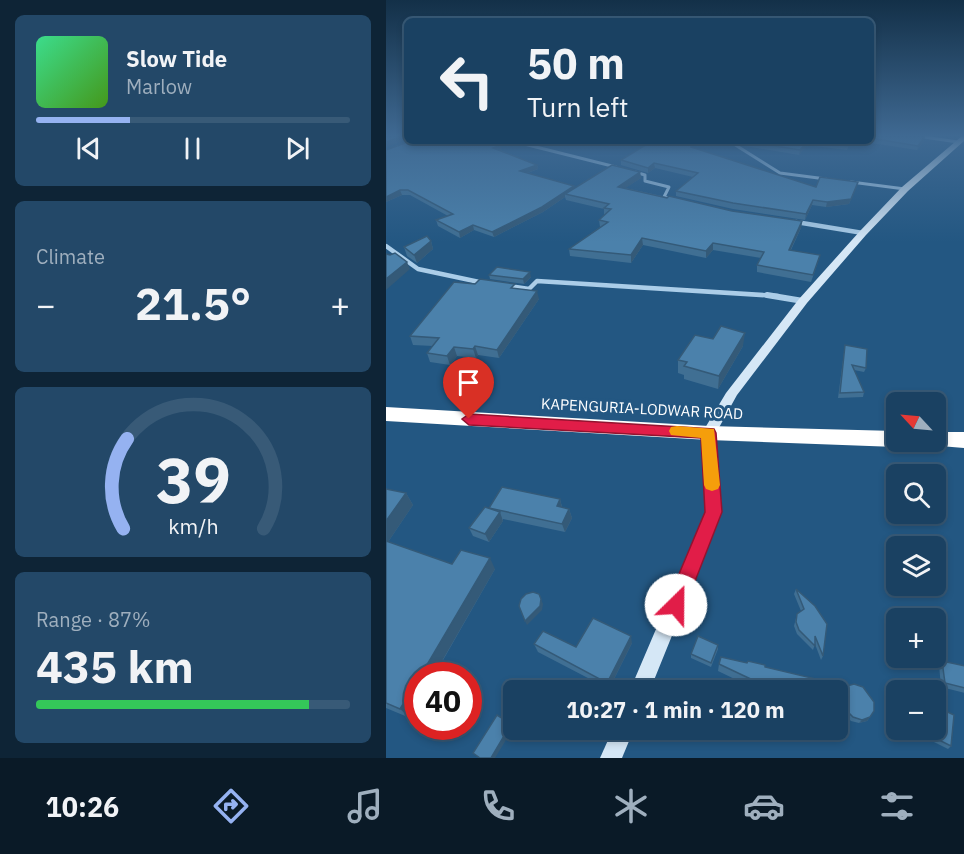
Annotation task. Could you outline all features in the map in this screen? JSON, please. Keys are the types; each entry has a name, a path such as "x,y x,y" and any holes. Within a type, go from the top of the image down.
{"highway":[{"name":"KAPENGURIA-LODWAR ROAD","path":"386,414 709,433 886,438"},
{"path":"946,440 965,440"}],"main road":[{"path":"644,680 714,512 709,433 732,393 803,301 863,233 925,171"},
{"path":"611,758 619,740"}],"street":[{"path":"631,171 645,175 645,181 669,187 664,197 674,200"},
{"path":"779,171 833,180"},
{"path":"842,181 905,189"},
{"path":"787,221 863,233"},
{"path":"386,246 418,269 490,284"},
{"path":"501,285 529,289 537,281 772,296 803,301"}],"building":[{"path":"386,171 521,171 574,186 542,207 492,232 473,225 459,232 436,220 453,214 408,190 400,190 386,197"},
{"path":"602,171 637,171 640,172 618,187 732,211 802,221 789,250 820,255 813,275 757,265 764,252 713,243 706,251 642,238 631,255 569,249 608,222 599,220 611,209 604,208 609,204 565,194"},
{"path":"691,171 767,171 816,187 820,177 858,182 851,199 827,202 813,200 806,214 733,203 676,191 698,173"},
{"path":"427,236 431,241 414,255 404,247"},
{"path":"395,253 407,262 386,279 386,254"},
{"path":"497,267 530,272 523,279 489,275"},
{"path":"480,279 515,284 511,288 537,291 497,350 475,346 473,349 454,347 447,356 427,353 439,338 410,336 454,282 475,284"},
{"path":"721,326 745,333 719,376 684,366 687,362 678,360 695,335 713,339"},
{"path":"845,345 867,349 866,368 852,365 864,392 840,393"},
{"path":"502,487 560,499 557,506 569,509 562,524 489,508"},
{"path":"386,489 406,493 386,521"},
{"path":"485,507 500,512 485,534 469,528"},
{"path":"386,541 452,564 461,550 490,558 429,662 404,662 404,703 400,709 386,703"},
{"path":"796,589 815,606 827,624 823,656 815,636 815,646 799,630 796,622 797,614 804,609"},
{"path":"533,592 539,594 540,606 525,621 519,606 526,594"},
{"path":"593,618 631,636 609,680 601,680 534,644 543,631 576,647"},
{"path":"698,636 718,645 711,663 691,654"},
{"path":"721,657 747,663 748,661 816,680 753,680 719,664"},
{"path":"946,662 965,666 965,688 946,683 943,668 946,668"},
{"path":"854,684 863,687 874,702 874,711 870,717 862,720 853,717 848,712 848,686"},
{"path":"946,711 954,715 951,746 939,740 946,740"},
{"path":"497,715 503,719 503,738 491,758 480,758 473,753"}],"slow traffic":[{"path":"677,431 709,433 712,485"}],"route":[{"path":"469,419 709,433 714,512 676,605"}]}
